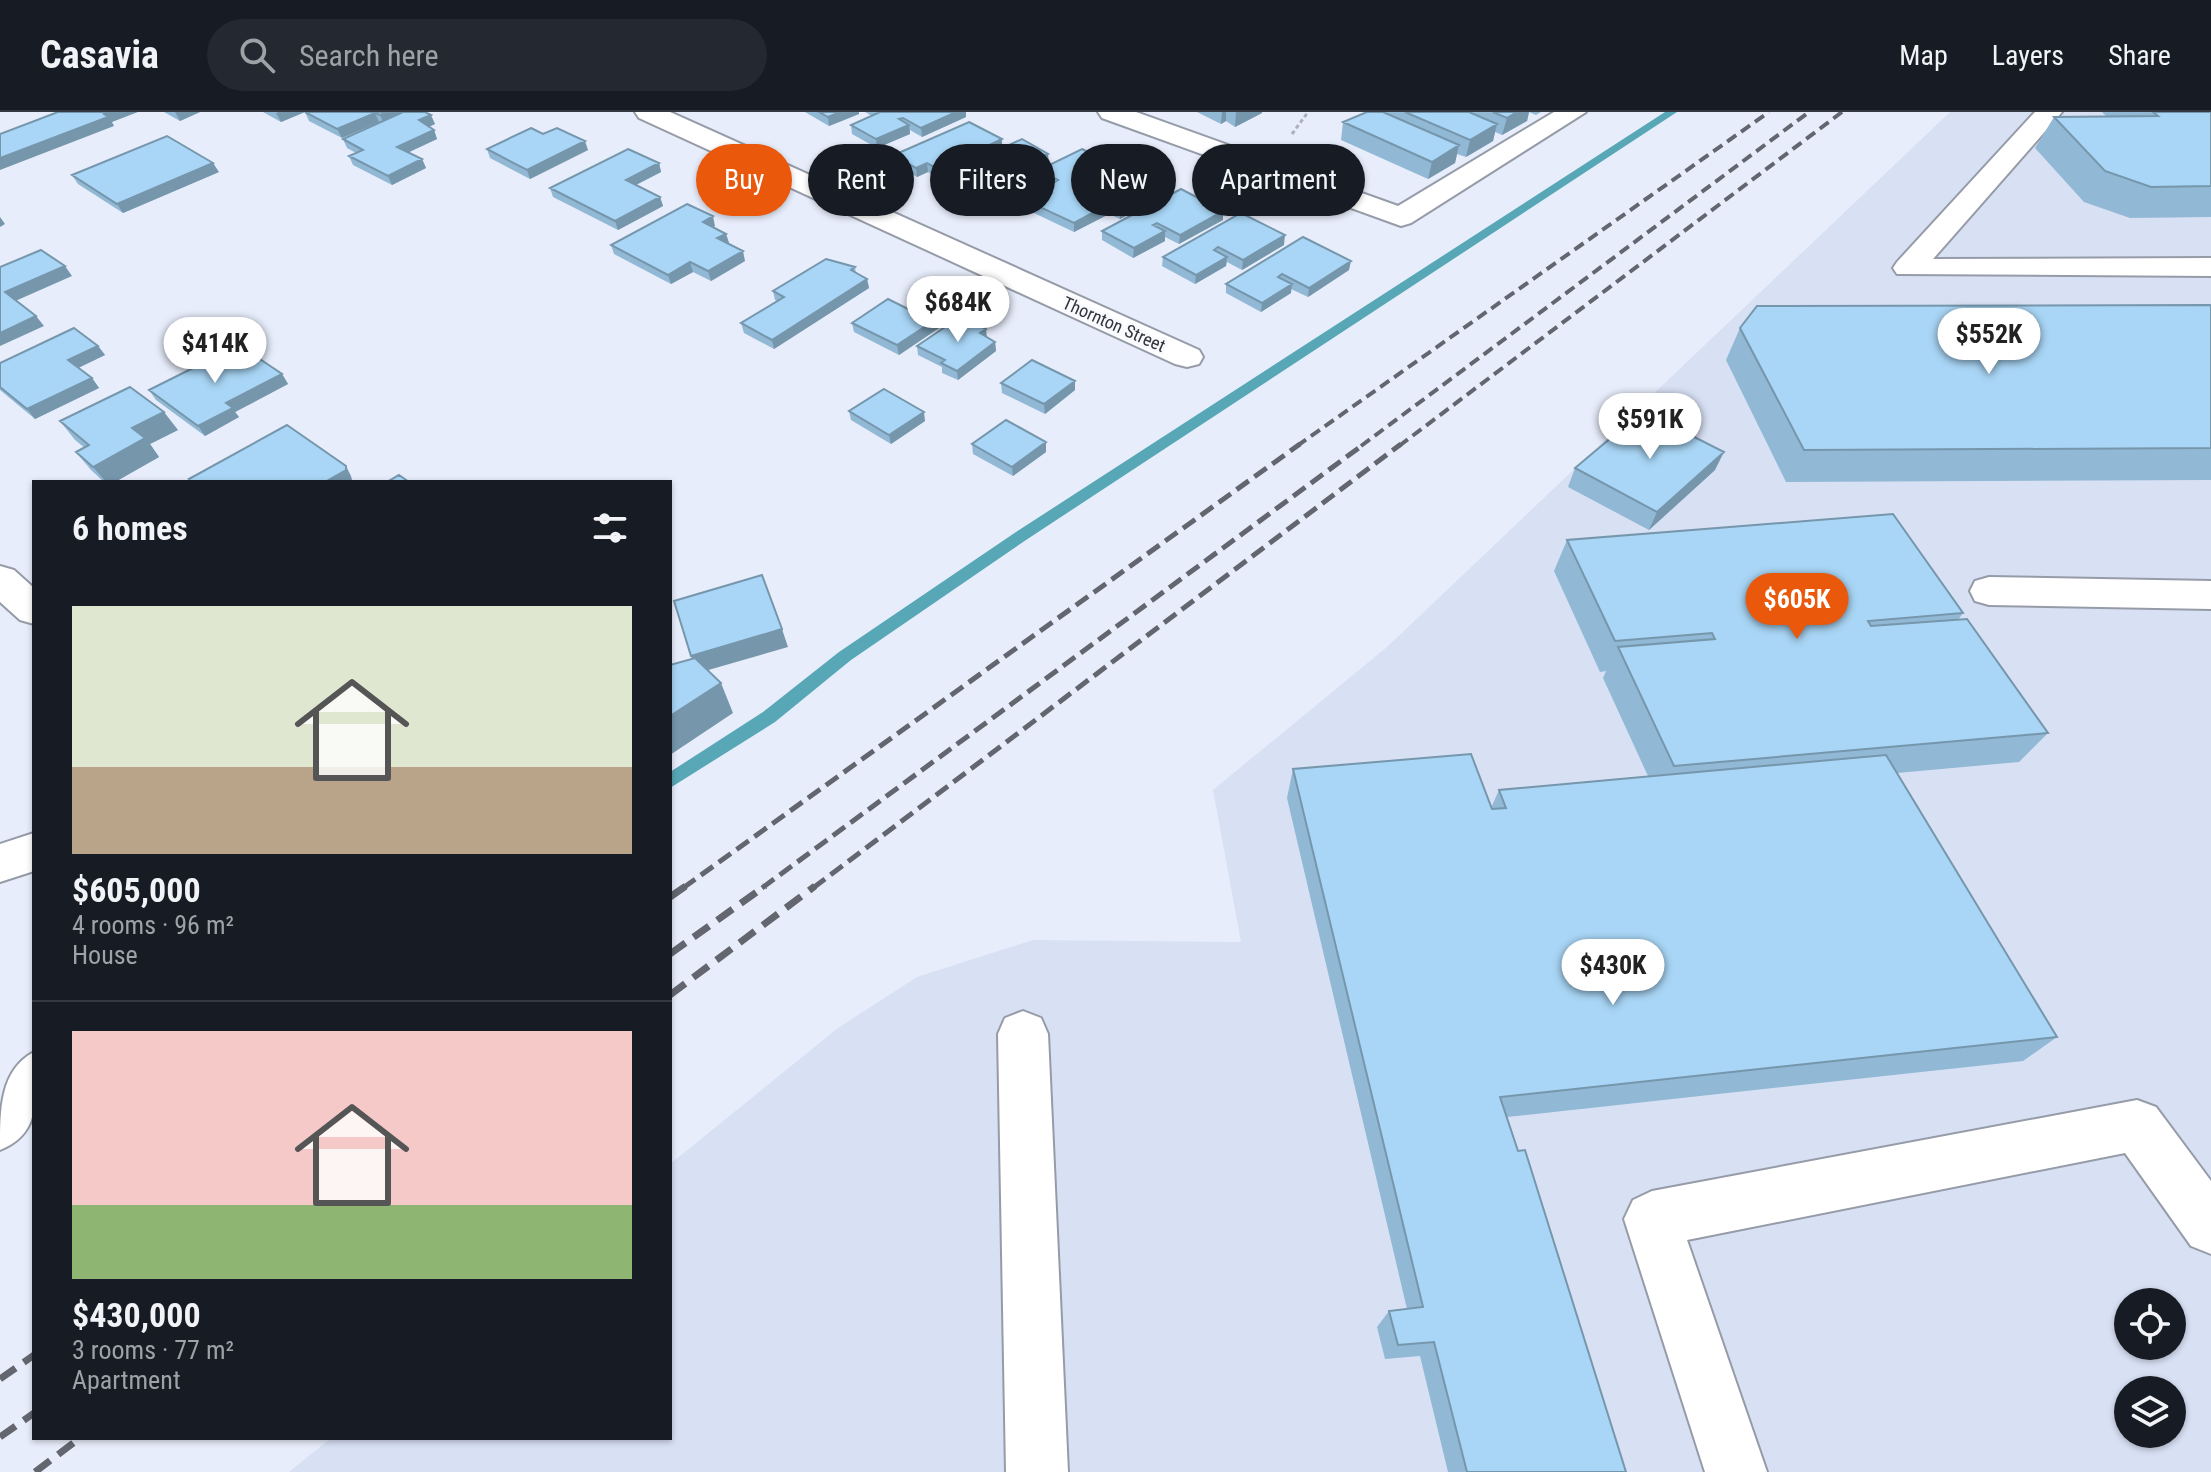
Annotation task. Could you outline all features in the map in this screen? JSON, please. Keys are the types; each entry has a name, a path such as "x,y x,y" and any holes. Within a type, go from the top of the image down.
{"street":[{"name":"Thornton Street","path":"648,112 1187,357"},
{"path":"1111,112 1401,217 1573,112"},
{"path":"2049,112 1908,268 2211,267"},
{"path":"0,580 32,608"},
{"path":"1989,591 2211,595"},
{"path":"0,863 32,853"},
{"path":"1023,1034 1037,1472"},
{"path":"0,1125 32,1079"},
{"path":"1736,1472 1652,1219 2137,1125 2211,1226"}],"shaded area":[{"path":"1950,112 2211,112 2211,1472 289,1472 329,1440 672,1440 672,1162 838,1028 917,977 1033,940 1241,942 1213,790 1387,647"}],"building":[{"path":"58,112 109,112 104,114 108,117 0,158 0,134"},
{"path":"305,112 387,112 380,115 375,113 337,129"},
{"path":"403,112 431,115 419,120 434,130 397,147 422,159 388,176 349,156 363,150 343,139"},
{"path":"819,112 840,112 828,117"},
{"path":"880,112 956,112 921,128 903,118 899,119 909,125 876,139 851,125"},
{"path":"1367,112 1383,112 1459,145 1432,162 1343,122"},
{"path":"1405,112 1469,112 1497,124 1470,140"},
{"path":"1493,112 1517,112 1507,118"},
{"path":"2153,112 2211,112 2211,186 2151,187 2105,171 2054,117 2158,116"},
{"path":"969,122 1002,139 991,144 930,144 930,165 916,168 914,146"},
{"path":"531,128 543,134 557,128 585,141 527,170 487,149"},
{"path":"167,136 213,163 117,204 72,175"},
{"path":"1022,139 1031,144 1011,144"},
{"path":"628,149 659,163 626,180 660,197 615,221 550,188"},
{"path":"1071,154 1071,216 1087,216 1074,223 1055,214 1055,182 1058,180 1055,178 1055,162"},
{"path":"1181,189 1192,195 1192,216 1214,216 1180,235 1157,223 1153,225 1165,231 1134,248 1102,231 1130,216 1176,216 1176,192"},
{"path":"687,204 696,208 696,216 713,216 703,222 726,234 717,238 743,251 708,271 690,262 668,275 611,245"},
{"path":"1236,216 1247,216 1285,235 1243,260 1218,247 1214,250 1227,257 1196,275 1163,257"},
{"path":"1303,237 1351,261 1309,288 1282,274 1278,277 1292,284 1262,303 1226,284"},
{"path":"41,250 65,266 5,292 36,316 0,333 0,267"},
{"path":"826,259 855,267 851,270 867,279 772,340 741,323 784,297 773,291"},
{"path":"888,299 908,309 916,304 941,316 897,345 852,323"},
{"path":"2210,305 2211,448 1804,450 1740,328 1757,306"},
{"path":"966,319 986,329 980,333 995,342 957,371 941,363 945,360 917,346 954,321 958,323"},
{"path":"74,328 98,346 68,360 92,378 27,409 0,387 0,363"},
{"path":"239,345 282,374 226,403 233,408 198,426 149,390"},
{"path":"1032,360 1075,381 1044,404 1001,383"},
{"path":"130,387 164,412 132,428 145,438 93,467 76,452 89,445 60,421"},
{"path":"884,389 924,412 889,435 849,411"},
{"path":"1643,411 1724,452 1657,512 1575,468"},
{"path":"1006,420 1046,442 1012,467 972,444"},
{"path":"287,425 346,466 346,470 328,480 189,479"},
{"path":"1893,514 1963,613 1868,621 1871,626 1967,619 2048,733 1674,766 1618,647 1715,639 1712,633 1615,641 1567,540"},
{"path":"762,575 782,629 691,656 674,601"},
{"path":"695,658 721,683 672,715 672,664"},
{"path":"1471,754 1492,809 1506,808 1499,790 1886,755 2057,1037 1500,1097 1518,1151 1525,1150 1626,1472 1467,1472 1434,1342 1398,1345 1389,1311 1423,1307 1293,769"}],"waterway":[{"path":"672,780 769,717 845,656 1021,536 1672,112"}],"railway":[{"path":"1297,446 1769,112"},
{"path":"1361,446 1809,112"},
{"path":"1399,446 1842,112"},
{"path":"683,888 1300,444"},
{"path":"762,888 1364,444"},
{"path":"813,888 1401,444"},
{"path":"672,896 686,886"},
{"path":"672,953 765,886"},
{"path":"672,993 815,886"},
{"path":"0,1379 32,1356"},
{"path":"0,1437 32,1414"},
{"path":"35,1472 77,1440"}]}
